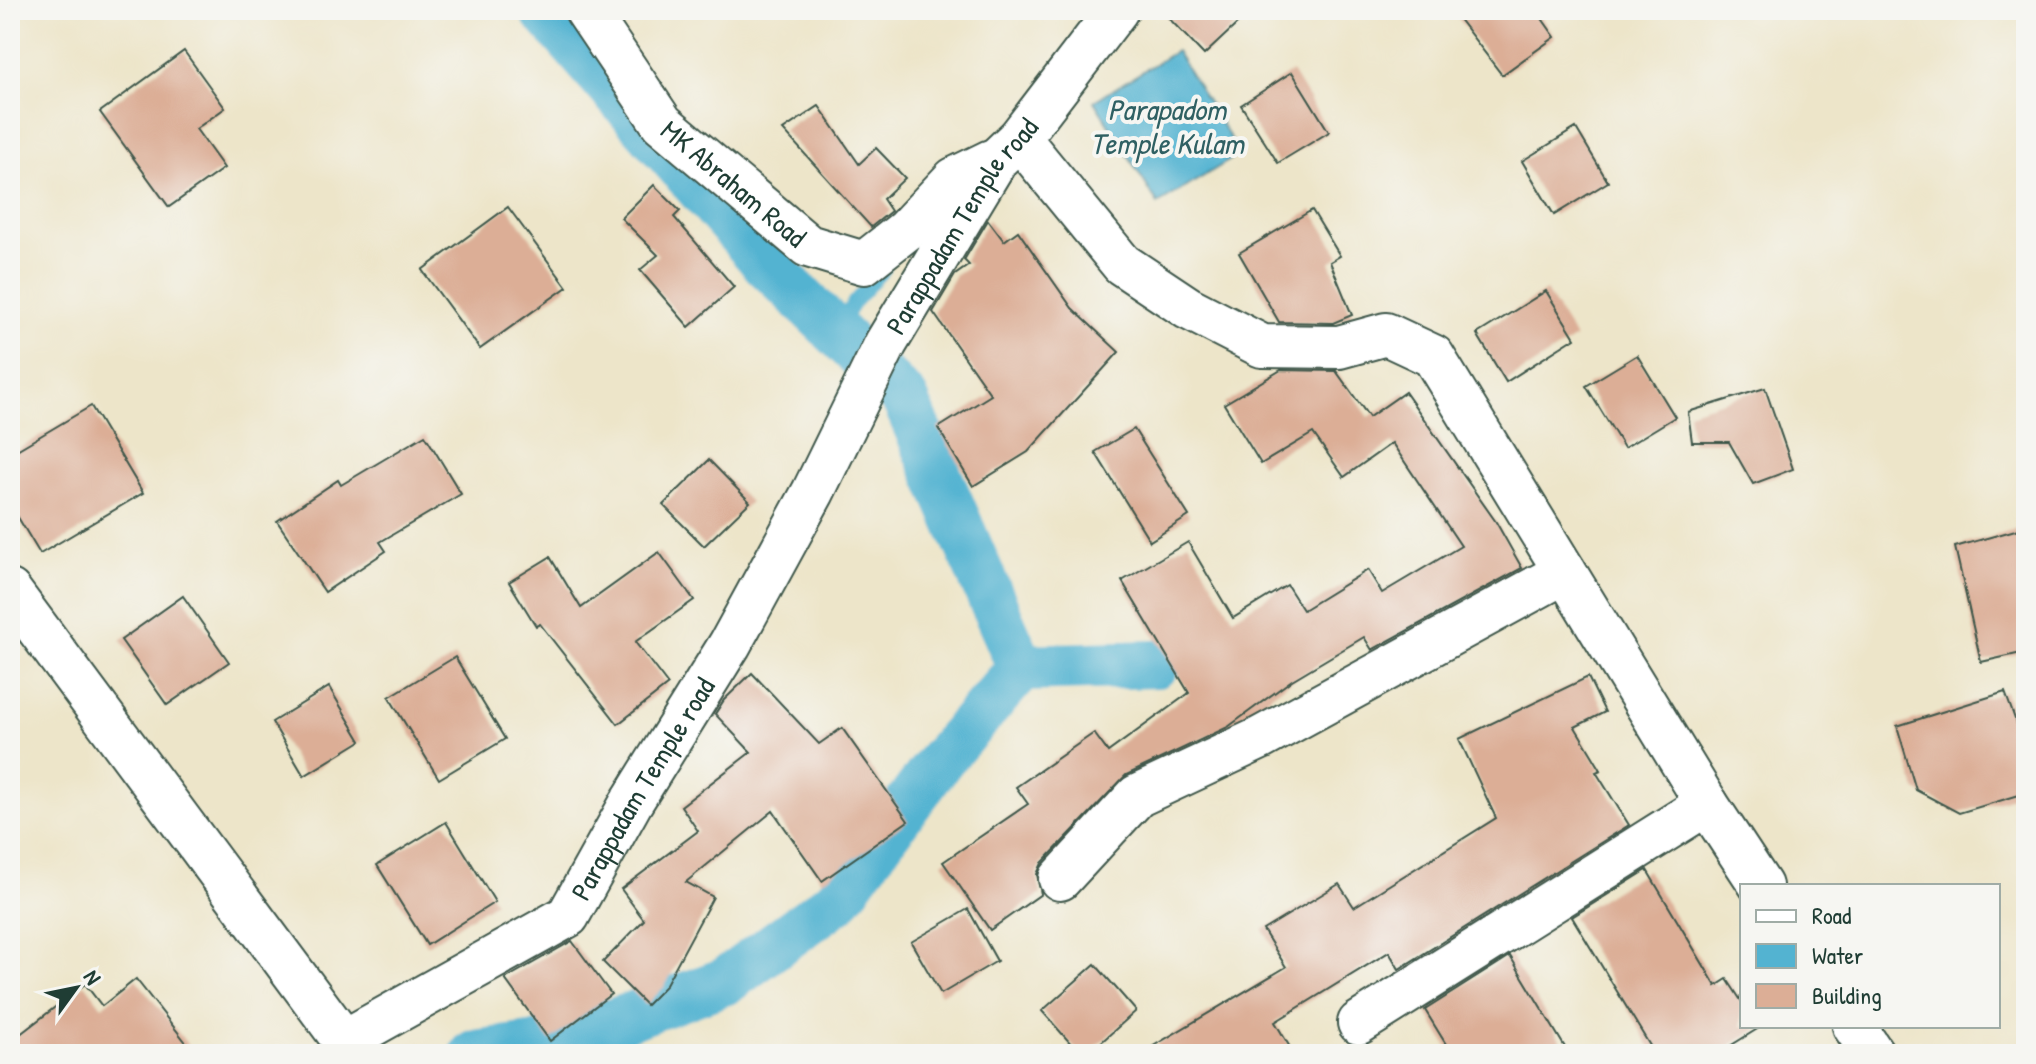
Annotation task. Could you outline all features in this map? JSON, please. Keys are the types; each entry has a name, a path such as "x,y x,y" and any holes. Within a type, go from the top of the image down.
{"street":[{"name":"MK Abraham Road","path":"586,10 662,123 808,246 864,263 906,230 954,179 1008,148"},
{"name":"Parappadam Temple road","path":"10,591 345,1049 568,916 631,803 730,644 813,492 886,343 1008,148 1117,10"},
{"path":"1008,148 1122,264 1188,308 1262,346 1339,347 1386,334 1433,356 1707,804 1760,884"},
{"path":"1060,879 1137,796 1273,732 1565,572"},
{"path":"1359,1023 1707,804"},
{"path":"1855,1028 1873,1054"}],"water":[{"name":"Parapadom Temple Kulam","path":"1176,51 1240,154 1158,204 1094,101"}],"building":[{"path":"1161,10 1252,10 1204,55"},
{"path":"1452,10 1536,10 1555,37 1502,75"},
{"path":"184,51 225,108 196,129 224,168 169,207 100,112"},
{"path":"1292,72 1329,132 1278,163 1241,105"},
{"path":"819,106 859,164 876,148 905,178 883,199 891,211 871,227 783,130"},
{"path":"1576,128 1608,182 1554,215 1522,161"},
{"path":"654,185 680,211 674,217 734,287 689,327 640,270 658,255 621,218"},
{"path":"508,207 567,287 480,349 422,270"},
{"path":"1312,210 1340,256 1330,262 1352,315 1333,323 1279,322 1239,253"},
{"path":"988,220 1004,241 1018,231 1072,308 1119,352 1028,452 973,486 938,428 991,395 933,312 955,275 969,265 964,260"},
{"path":"1546,291 1575,338 1506,382 1477,334"},
{"path":"1637,355 1675,417 1624,448 1586,386"},
{"path":"1281,370 1336,371 1369,417 1405,392 1496,522 1522,568 1372,650 1364,637 1292,680 1228,727 1126,775 1042,863 1037,874 1041,894 990,930 943,862 1028,804 1016,787 1094,733 1108,752 1189,693 1122,581 1188,542 1233,618 1287,585 1303,610 1368,570 1382,593 1461,546 1392,443 1344,477 1313,433 1261,464 1224,404"},
{"path":"1765,388 1793,469 1753,484 1729,442 1692,442 1688,412"},
{"path":"91,406 143,493 40,554 10,504 10,454"},
{"path":"1134,429 1189,516 1150,541 1095,452"},
{"path":"425,435 461,494 380,542 386,551 325,592 277,521 338,480 341,485"},
{"path":"709,460 750,502 704,546 663,505"},
{"path":"2026,527 2026,652 1981,662 1955,547"},
{"path":"659,552 694,600 635,642 668,685 618,724 540,624 536,626 509,582 550,557 581,608"},
{"path":"183,596 229,662 167,705 121,640"},
{"path":"455,657 505,739 439,779 389,697"},
{"path":"752,673 819,744 842,728 908,821 822,881 773,811 686,882 713,897 665,986 646,1005 603,962 644,920 621,889 698,831 681,806 751,752 715,714 724,700"},
{"path":"1588,677 1605,712 1575,727 1601,770 1596,772 1629,825 1399,969 1389,952 1275,1022 1294,1054 1140,1054 1286,967 1263,930 1339,884 1354,907 1496,818 1459,739"},
{"path":"329,687 361,741 304,776 272,722"},
{"path":"2005,692 2026,749 2026,793 1959,813 1916,790 1897,726"},
{"path":"446,822 495,902 427,945 377,865"},
{"path":"1647,870 1716,986 1727,979 1740,999 1740,1028 1759,1028 1717,1054 1655,1054 1572,917"},
{"path":"968,909 997,961 941,994 911,942"},
{"path":"572,941 611,994 550,1041 505,979"},
{"path":"1510,956 1569,1054 1452,1054 1425,1010"},
{"path":"1095,964 1136,1011 1088,1054 1080,1054 1042,1011"},
{"path":"136,979 195,1054 10,1054 10,1042 85,984 102,1006"}],"waterway":[{"path":"543,10 765,263 905,399 1021,668"},
{"path":"836,331 854,302 884,269"},
{"path":"474,1054 559,1042 726,981 837,900 941,759 1021,668 1156,664"}]}
